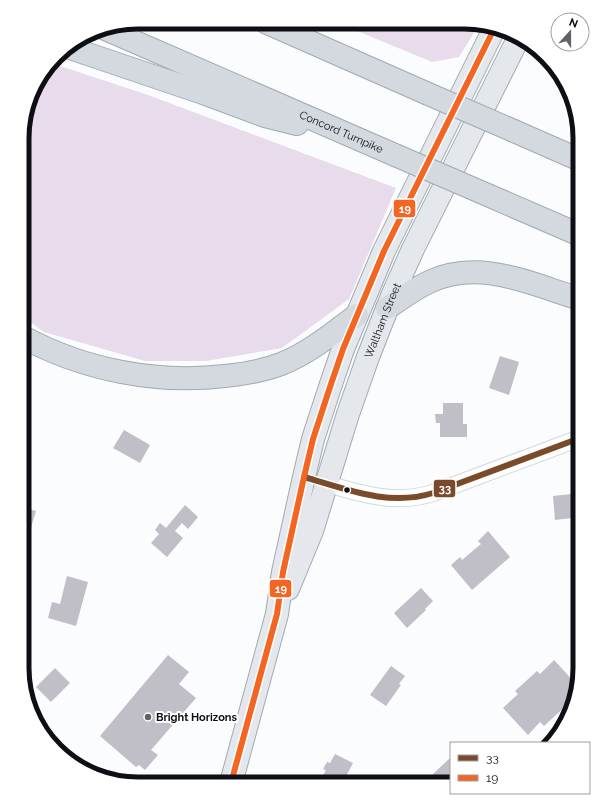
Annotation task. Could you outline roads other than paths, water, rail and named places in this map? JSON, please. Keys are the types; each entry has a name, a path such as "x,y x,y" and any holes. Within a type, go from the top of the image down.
{"highway":[{"path":"281,29 573,157"},
{"path":"313,29 363,65"},
{"name":"Concord Turnpike","path":"113,32 573,232"},
{"path":"73,50 195,90 265,116 352,137"},
{"path":"387,308 430,282 449,275 471,272 498,274 573,297"},
{"path":"29,340 66,357 109,369 162,378 213,378 259,371 285,362 313,346 357,316"}],"main road":[{"name":"Waltham Street","path":"233,777 294,557 304,477 326,400 357,316 390,239 492,33"},
{"name":"Waltham Street","path":"294,557 316,519 350,407 387,308 413,249 516,43"},
{"path":"304,477 327,484"}],"street":[{"path":"327,484 358,493 384,498 417,498 573,441"}],"place":[{"name":"Bright Horizons","path":"148,717"}]}
